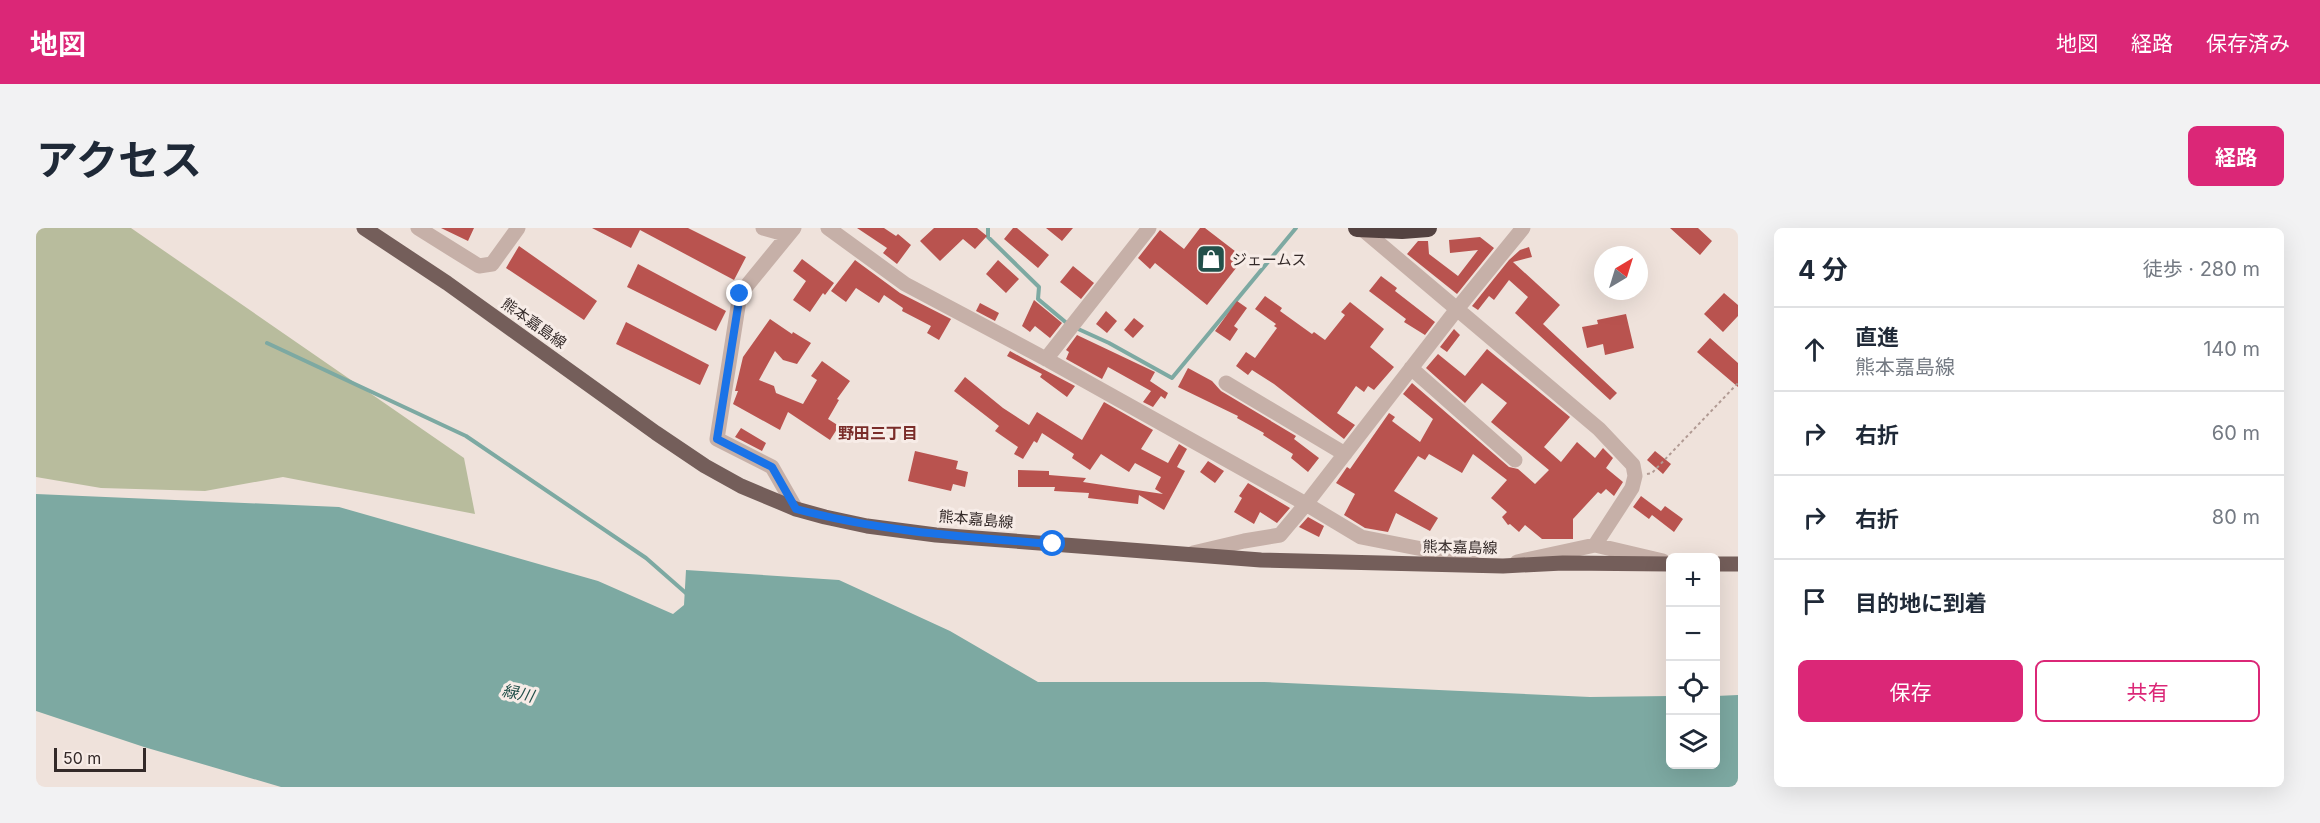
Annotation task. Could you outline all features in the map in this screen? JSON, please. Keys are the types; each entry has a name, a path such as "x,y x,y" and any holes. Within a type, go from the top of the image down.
{"highway":[{"path":"1360,228 1402,230 1428,228"}],"main road":[{"name":"熊本嘉島線","path":"364,228 447,283 705,466 741,486 796,509 867,526 936,535 1261,560 1481,566 1563,563 1666,564"},
{"path":"1720,564 1738,564"}],"street":[{"path":"418,228 479,266 492,264 518,228"},
{"path":"763,228 791,231"},
{"path":"828,228 904,284 1046,359 1361,537 1458,556 1481,566"},
{"path":"1046,359 1149,228"},
{"path":"1360,228 1599,429 1633,465 1635,476 1632,488 1595,545"},
{"path":"1187,554 1280,535 1523,228"},
{"path":"791,231 740,294 717,439 772,467 796,509"},
{"path":"1412,368 1515,460"},
{"path":"1226,383 1345,454"},
{"path":"1503,566 1543,555 1595,545 1666,563"}],"path":[{"path":"1635,476 1652,473 1738,383"}],"green space":[{"path":"36,228 131,228 464,458 475,514 283,477 205,491 101,488 36,477"}],"water":[{"name":"緑川","path":"36,494 339,507 598,581 673,614 684,605 686,570 839,580 950,631 1038,682 1264,682 1590,697 1666,696 1666,769 1720,769 1720,696 1738,695 1738,787 281,787 144,747 36,711"}],"building":[{"path":"441,228 474,228 468,241"},
{"path":"592,228 688,228 746,257 734,280 640,230 631,248"},
{"path":"857,228 884,228 896,236 898,234 911,245 897,264 883,253 887,248"},
{"path":"934,228 977,228 987,236 975,249 963,239 940,261 920,241"},
{"path":"1013,228 1017,228 1049,255 1038,268 1004,239"},
{"path":"1046,228 1073,228 1062,241"},
{"path":"1200,228 1205,228 1244,258 1207,305 1155,263 1150,269 1138,258 1160,230 1184,249"},
{"path":"1670,228 1698,228 1712,241 1700,255"},
{"path":"1480,237 1494,248 1457,294 1407,254 1418,241 1428,241 1429,254 1458,276 1478,250 1450,253 1449,240"},
{"path":"519,246 597,301 584,320 506,268"},
{"path":"1529,247 1532,257 1513,262 1560,305 1543,324 1617,393 1610,400 1515,313 1528,297 1509,280 1494,300 1489,296 1478,310 1472,306 1509,260 1520,250"},
{"path":"802,259 834,283 825,295 823,293 810,312 793,300 806,281 793,271"},
{"path":"855,260 900,293 951,319 939,340 927,333 931,326 902,311 903,308 884,295 879,303 856,288 846,302 831,291"},
{"path":"998,260 1019,279 1006,293 986,274"},
{"path":"638,264 726,311 716,331 627,287"},
{"path":"1073,266 1094,283 1081,299 1060,282"},
{"path":"1381,276 1397,288 1395,291 1435,322 1425,335 1404,322 1406,319 1369,291"},
{"path":"1724,293 1738,305 1738,316 1723,332 1704,314"},
{"path":"1265,296 1282,308 1280,311 1312,334 1314,332 1325,340 1345,315 1341,312 1350,302 1384,329 1370,347 1394,367 1374,390 1368,386 1364,392 1356,386 1337,413 1355,425 1344,439 1274,384 1252,370 1248,375 1236,366 1246,352 1255,358 1277,328 1274,326 1276,324 1255,309"},
{"path":"1034,300 1062,323 1050,338 1035,326 1030,332 1022,326"},
{"path":"1237,301 1247,308 1234,326 1238,329 1230,341 1215,331"},
{"path":"980,303 999,313 995,321 976,311"},
{"path":"1106,311 1117,321 1107,333 1096,324"},
{"path":"1626,314 1634,348 1605,355 1603,344 1587,348 1582,327 1598,324 1597,320"},
{"path":"1134,318 1144,326 1133,338 1124,330"},
{"path":"770,319 792,334 793,332 811,343 797,364 783,360 775,351 759,380 774,386 776,393 803,404 817,380 811,376 822,361 850,381 837,399 839,400 828,419 839,426 830,440 788,412 780,430 733,404 738,391 735,391 743,357"},
{"path":"626,322 709,365 700,385 616,344"},
{"path":"1454,329 1460,335 1447,352 1440,347"},
{"path":"1077,335 1155,372 1150,381 1168,393 1165,399 1161,396 1153,407 1143,402 1151,391 1108,367 1102,379 1066,359 1069,352 1066,350"},
{"path":"1710,338 1738,363 1738,387 1697,352"},
{"path":"1487,349 1570,417 1544,447 1561,462 1577,442 1595,458 1603,448 1613,458 1606,468 1623,482 1614,496 1606,489 1601,494 1598,492 1573,519 1573,539 1542,539 1525,525 1519,532 1510,524 1508,525 1502,517 1507,512 1491,498 1507,480 1473,454 1462,473 1429,454 1425,460 1418,456 1394,491 1438,518 1430,531 1396,513 1388,532 1365,528 1344,515 1355,494 1336,483 1347,467 1350,469 1389,413 1395,417 1392,421 1420,442 1433,419 1403,394 1412,383 1509,467 1518,469 1535,484 1549,470 1491,422 1507,403 1482,383 1465,403 1426,368 1438,354 1465,376"},
{"path":"1010,351 1075,386 1067,397 1040,377 1042,374 1007,356"},
{"path":"1188,368 1212,381 1221,391 1296,436 1294,439 1319,458 1308,472 1291,458 1293,454 1263,435 1264,433 1237,418 1238,416 1178,387"},
{"path":"965,377 1003,408 1029,425 1037,412 1082,440 1104,402 1153,430 1141,449 1168,463 1179,444 1187,449 1177,467 1185,471 1164,510 1139,495 1138,504 1088,498 1089,493 1054,491 1055,487 1018,487 1018,470 1049,471 1049,475 1086,478 1083,482 1163,494 1155,489 1161,477 1135,463 1129,472 1101,454 1090,470 1072,458 1074,454 1042,433 1037,443 1034,441 1023,459 1014,454 1018,447 995,431 999,426 954,391"},
{"path":"741,428 766,443 762,451 735,437"},
{"path":"915,451 958,461 956,469 968,472 965,487 953,484 951,491 908,481"},
{"path":"1655,451 1671,464 1663,474 1647,460"},
{"path":"1208,461 1224,471 1215,483 1200,472"},
{"path":"1248,483 1290,508 1277,523 1260,512 1254,524 1234,512 1242,498 1239,496"},
{"path":"1641,496 1661,511 1665,506 1683,519 1674,532 1652,515 1649,519 1633,507"},
{"path":"1308,517 1324,526 1319,537 1299,527"}],"waterway":[{"path":"988,228 988,237 1039,287 1038,299 1069,325"},
{"path":"1076,328 1109,343 1172,378 1296,228"},
{"path":"267,343 466,436 646,558 687,594"}],"place":[{"name":"ジェームス","path":"1211,259"}],"district":[{"name":"野田三丁目","path":"878,433"}],"route":[{"path":"740,294 717,439 772,467 796,509 867,526 936,535 1053,544"}]}
